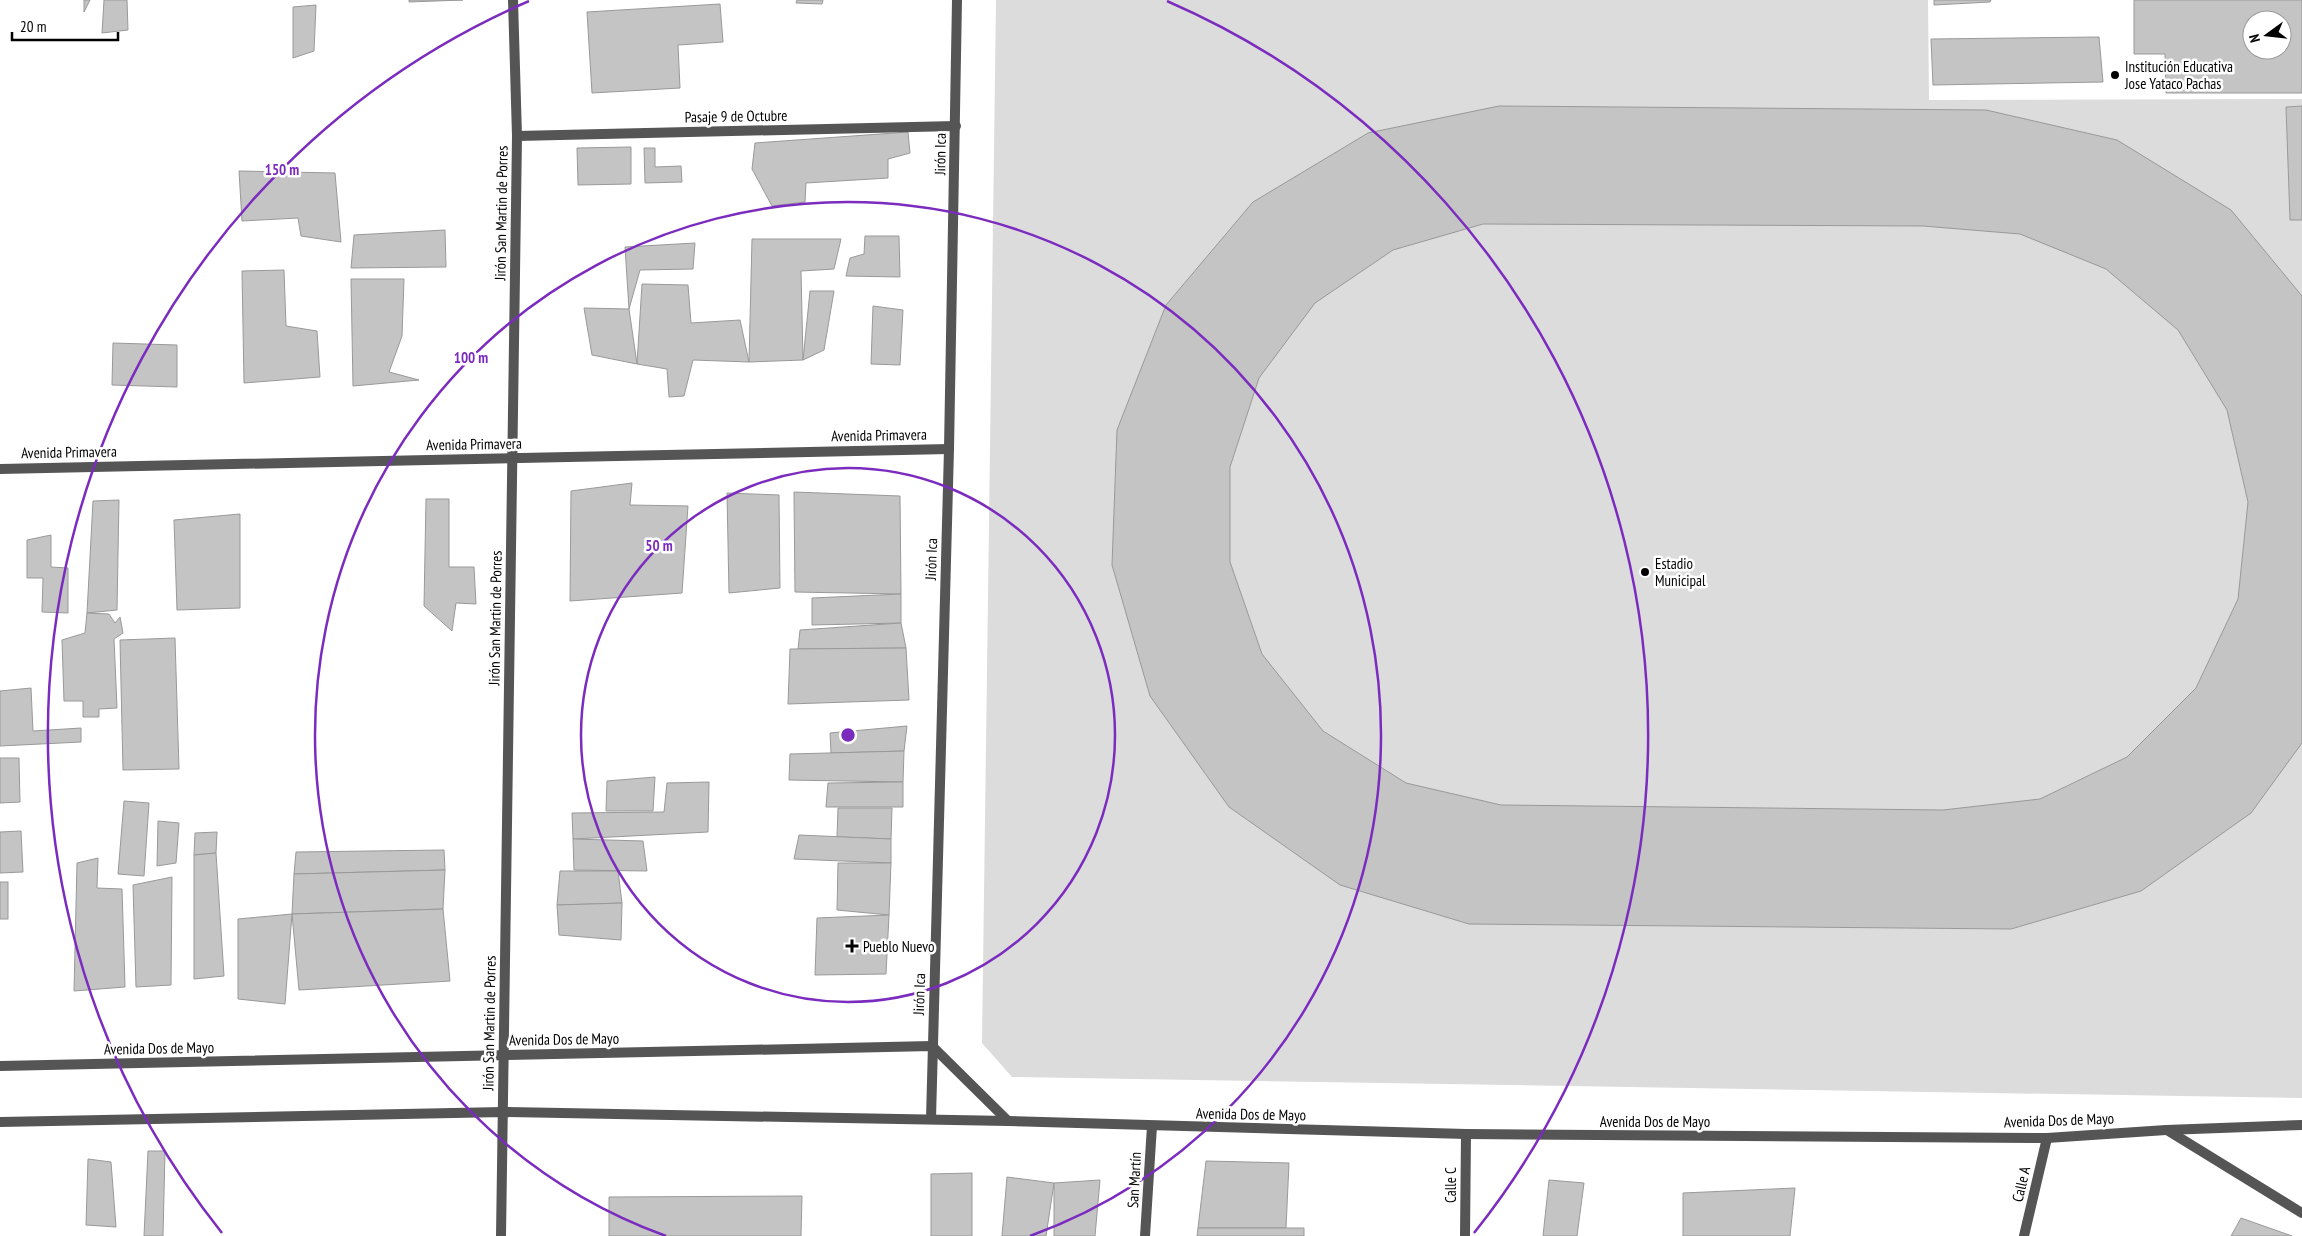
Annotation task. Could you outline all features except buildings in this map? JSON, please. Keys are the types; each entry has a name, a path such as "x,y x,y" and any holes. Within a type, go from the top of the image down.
{"street":[{"name":"Jirón San Martin de Porres","path":"500,1236 517,136 513,0"},
{"name":"Jirón Ica","path":"931,1119 949,449 957,0"},
{"name":"Pasaje 9 de Octubre","path":"517,136 956,126"},
{"name":"Avenida Primavera","path":"0,469 949,449"},
{"name":"Avenida Dos de Mayo","path":"0,1066 932,1046"},
{"path":"932,1046 1008,1121"},
{"name":"Avenida Dos de Mayo","path":"0,1122 502,1112 931,1119 1466,1134 2047,1138 2166,1130 2302,1125"},
{"name":"San Martín","path":"1145,1236 1152,1126"},
{"path":"2166,1130 2302,1213"},
{"name":"Calle C","path":"1465,1236 1466,1134"},
{"name":"Calle A","path":"2024,1236 2047,1138"}],"shaded area":[{"name":"Estadio Municipal","path":"996,0 1928,0 1929,100 2302,99 2302,1098 1012,1077 982,1043"}],"place":[{"name":"Institución Educativa Jose Yataco Pachas","path":"2115,75"},
{"name":"Estadio Municipal","path":"1645,572"},
{"name":"Pueblo Nuevo","path":"852,946"}]}
